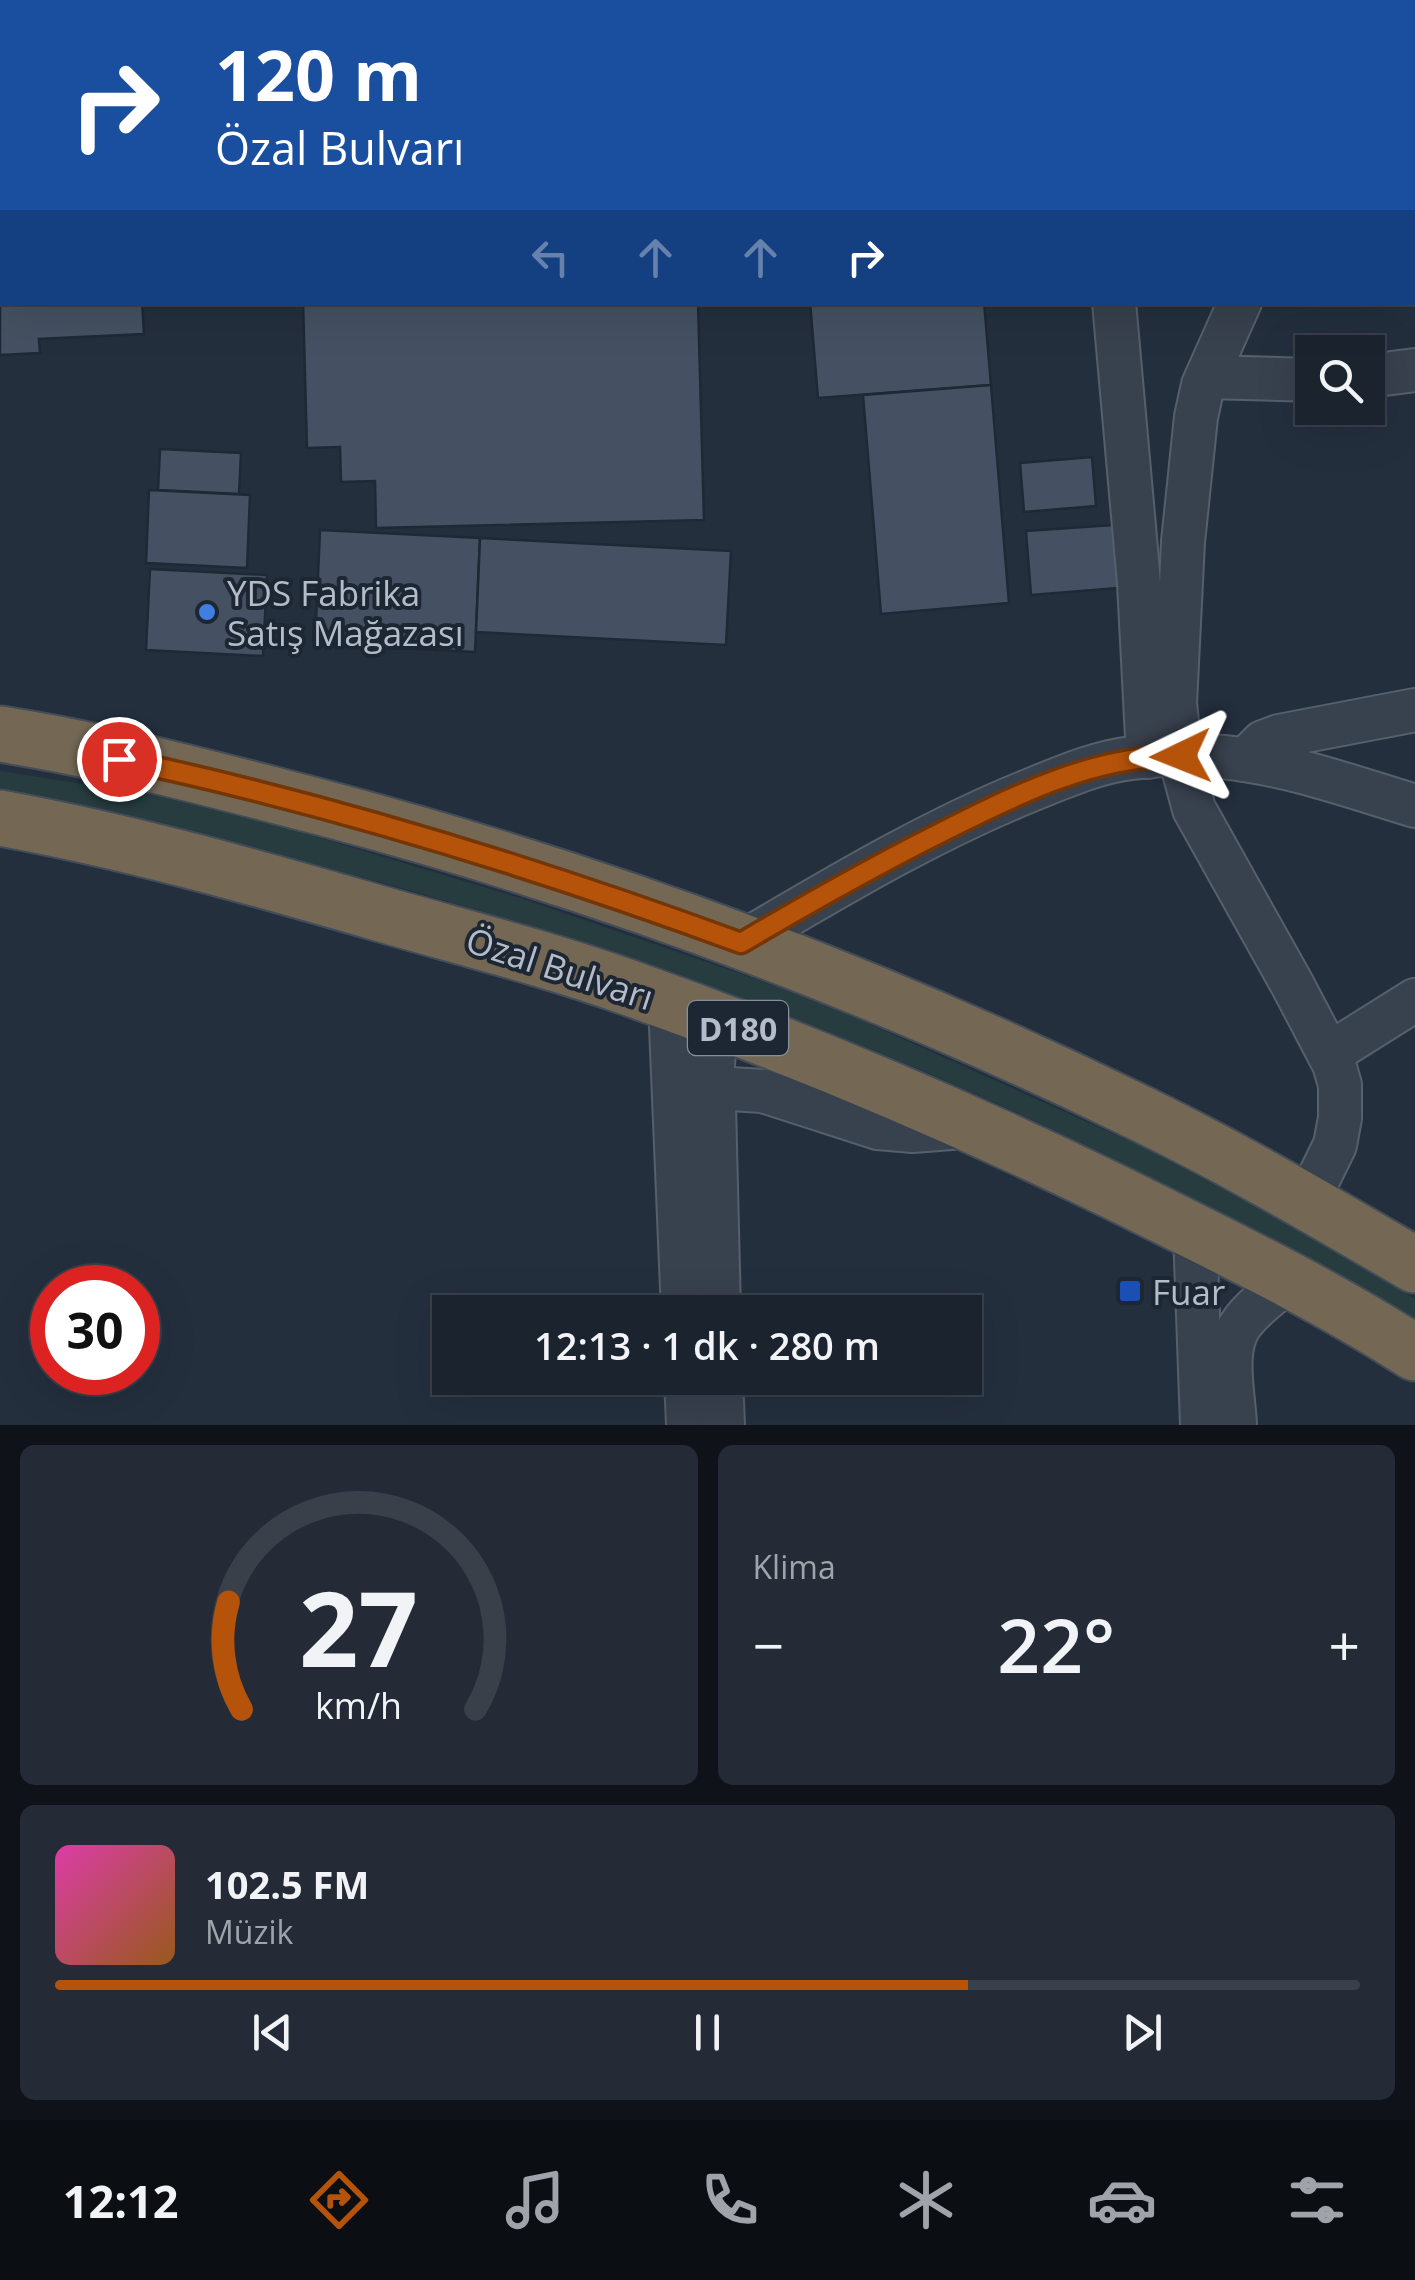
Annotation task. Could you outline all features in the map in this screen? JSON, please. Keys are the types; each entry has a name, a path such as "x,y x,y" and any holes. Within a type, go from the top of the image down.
{"highway":[{"name":"D180","path":"4,735 225,782 425,835 576,883 827,974 1131,1108 1415,1264"},
{"name":"Özal Bulvarı","path":"5,819 314,894 606,980 802,1052 979,1126 1195,1232 1289,1280 1415,1353"}],"street":[{"path":"1114,305 1142,618 1164,756 1188,793 1198,818 1329,1054 1340,1085 1340,1118 1334,1145 1307,1202"},
{"path":"1164,756 1175,703 1183,542 1196,417 1206,378 1239,305"},
{"path":"1385,374 1415,370"},
{"path":"1206,378 1295,380"},
{"path":"1245,760 1264,742 1279,736 1415,710"},
{"path":"741,943 860,874 994,806 1074,773 1129,758 1245,760 1306,773 1415,806"},
{"path":"1329,1054 1415,1000"},
{"path":"684,1295 694,1012"},
{"path":"694,1084 763,1091 878,1128 912,1131 979,1126"},
{"path":"694,1084 718,1295"},
{"path":"1195,1232 1202,1425"},
{"path":"1235,1425 1235,1334 1258,1306 1289,1280"},
{"path":"687,1395 688,1425"},
{"path":"722,1395 723,1425"}],"green space":[{"path":"0,771 160,796 297,831 520,898 814,999 1145,1148 1280,1220 1415,1299 1415,1325 1117,1160 944,1080 814,1026 548,932 412,891 276,855 0,795"}],"building":[{"path":"0,305 142,305 144,334 39,339 40,353 0,355"},
{"path":"303,305 698,305 704,520 376,528 375,481 341,482 340,447 307,448"},
{"path":"810,305 984,305 991,385 818,398"},
{"path":"991,385 1009,603 881,614 863,395"},
{"path":"160,449 241,453 239,494 158,490"},
{"path":"1092,457 1096,506 1024,512 1020,463"},
{"path":"149,490 250,495 247,568 146,563"},
{"path":"1113,525 1118,588 1031,595 1026,531"},
{"path":"320,530 480,538 475,652 315,644"},
{"path":"480,538 731,551 726,645 476,632"},
{"name":"YDS Fabrika Satış Mağazası","path":"150,569 267,575 263,656 146,650"}],"place":[{"name":"YDS Fabrika Satış Mağazası","path":"207,612"},
{"name":"Fuar","path":"1130,1291"}],"route":[{"path":"119,759 225,782 425,835 576,883 741,943 860,874 994,806 1074,773 1129,758 1181,756"}]}
